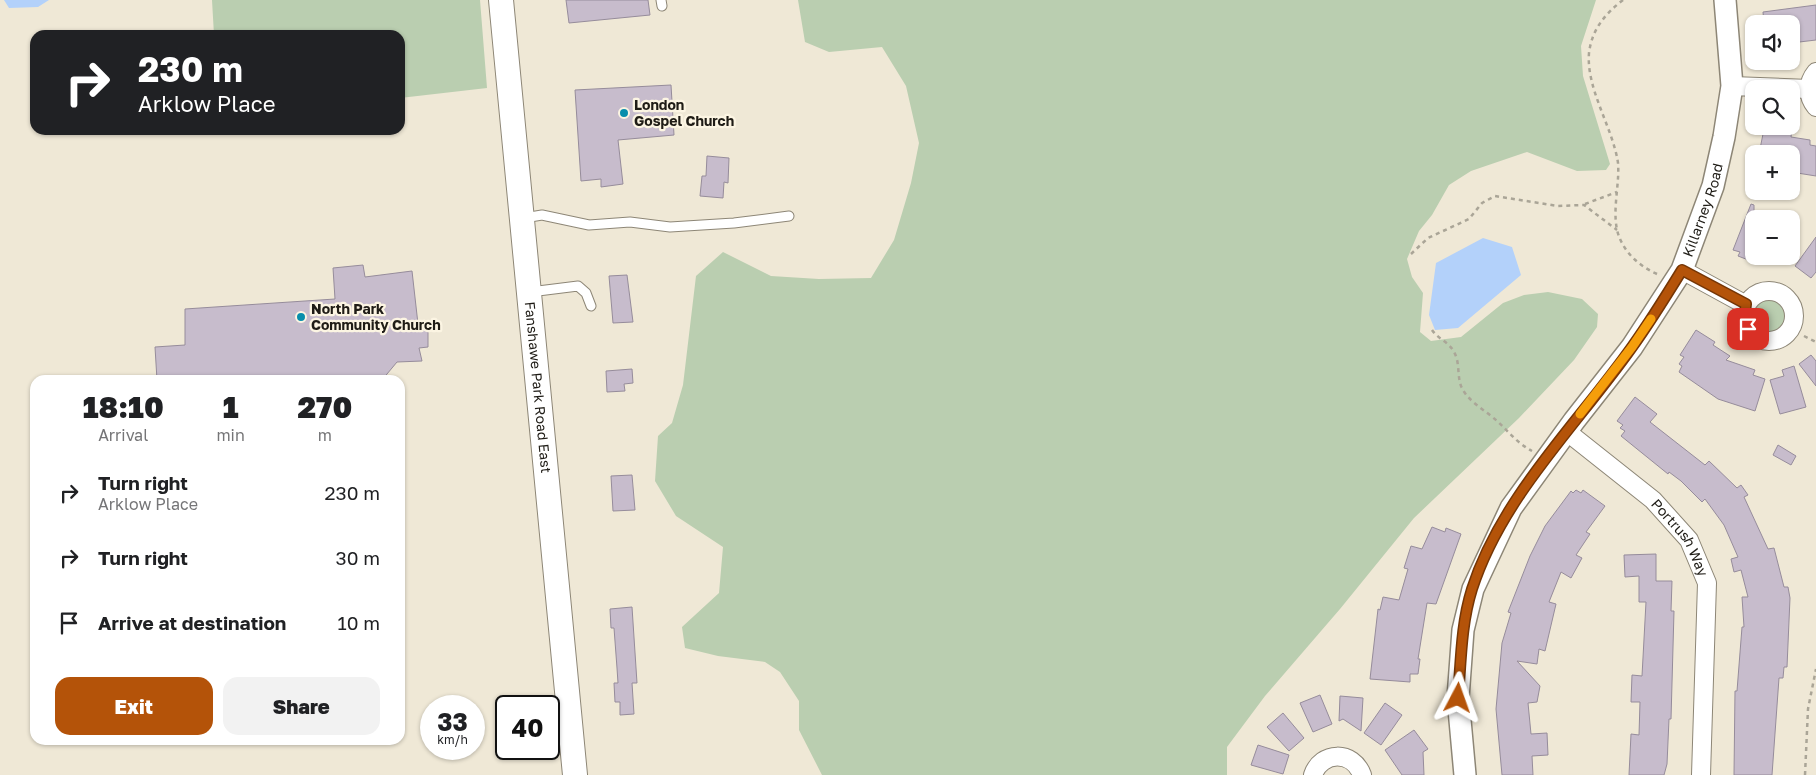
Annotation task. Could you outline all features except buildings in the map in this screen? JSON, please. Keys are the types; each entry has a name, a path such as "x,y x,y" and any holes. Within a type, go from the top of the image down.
{"main road":[{"name":"Fanshawe Park Road East","path":"502,0 575,775"}],"street":[{"name":"Killarney Road","path":"1465,775 1458,698 1463,630 1472,588 1511,508 1566,431 1632,347 1682,270 1713,186 1732,86 1725,0"},
{"path":"1816,72 1810,81 1809,90 1810,98 1816,107"},
{"path":"1732,86 1809,90"},
{"path":"1682,270 1746,304"},
{"name":"Portrush Way","path":"1566,431 1659,507 1689,540 1707,583 1701,775"},
{"path":"1313,775 1317,766 1323,760 1339,756 1355,763 1362,775"}],"lane":[{"path":"522,218 542,215 589,225 630,222 670,227 734,223 789,216"},
{"path":"530,292 578,286 586,293 591,306"}],"path":[{"path":"1623,0 1608,12 1594,32 1589,54 1592,74 1618,162 1619,238 1630,255 1647,270 1659,275"},
{"path":"1411,254 1428,238 1469,219 1482,203 1495,196 1558,206 1584,205 1617,192"},
{"path":"1584,205 1618,231"},
{"path":"1432,330 1453,349 1462,388 1472,400 1497,421 1520,445 1532,452"},
{"path":"1804,336 1816,342"},
{"path":"1805,775 1808,709 1816,669"}],"green space":[{"path":"212,0 480,0 487,88 405,97 405,30 214,30"},
{"path":"798,0 1596,0 1581,46 1583,76 1610,164 1606,170 1577,171 1527,152 1471,171 1449,185 1432,215 1419,231 1407,259 1412,277 1423,293 1420,332 1431,341 1461,337 1503,303 1524,295 1548,292 1582,299 1598,314 1597,327 1574,360 1519,418 1414,518 1340,609 1265,696 1227,747 1227,775 822,775 799,730 799,701 780,672 765,662 718,656 685,648 682,627 719,593 723,547 676,516 655,481 658,436 672,423 683,385 696,276 723,252 771,276 819,279 871,278 894,240 911,183 919,143 906,86 882,47 829,52 805,42"},
{"path":"1769,299 1776,300 1781,304 1785,309 1785,323 1781,328 1776,332 1769,333 1762,332 1757,328 1753,323 1752,316 1753,309 1757,304 1762,300"}],"water":[{"path":"4,0 49,0 38,7 9,8"},
{"path":"1483,238 1512,247 1521,275 1458,328 1435,330 1429,315 1436,263"}],"slow traffic":[{"path":"1580,414 1632,347 1651,319"}],"place":[{"name":"London Gospel Church","path":"624,113"},
{"name":"North Park Community Church","path":"301,317"}],"route":[{"path":"1458,698 1463,630 1472,588 1511,508 1574,421 1632,347 1682,270 1746,304 1744,321 1748,329"}]}
